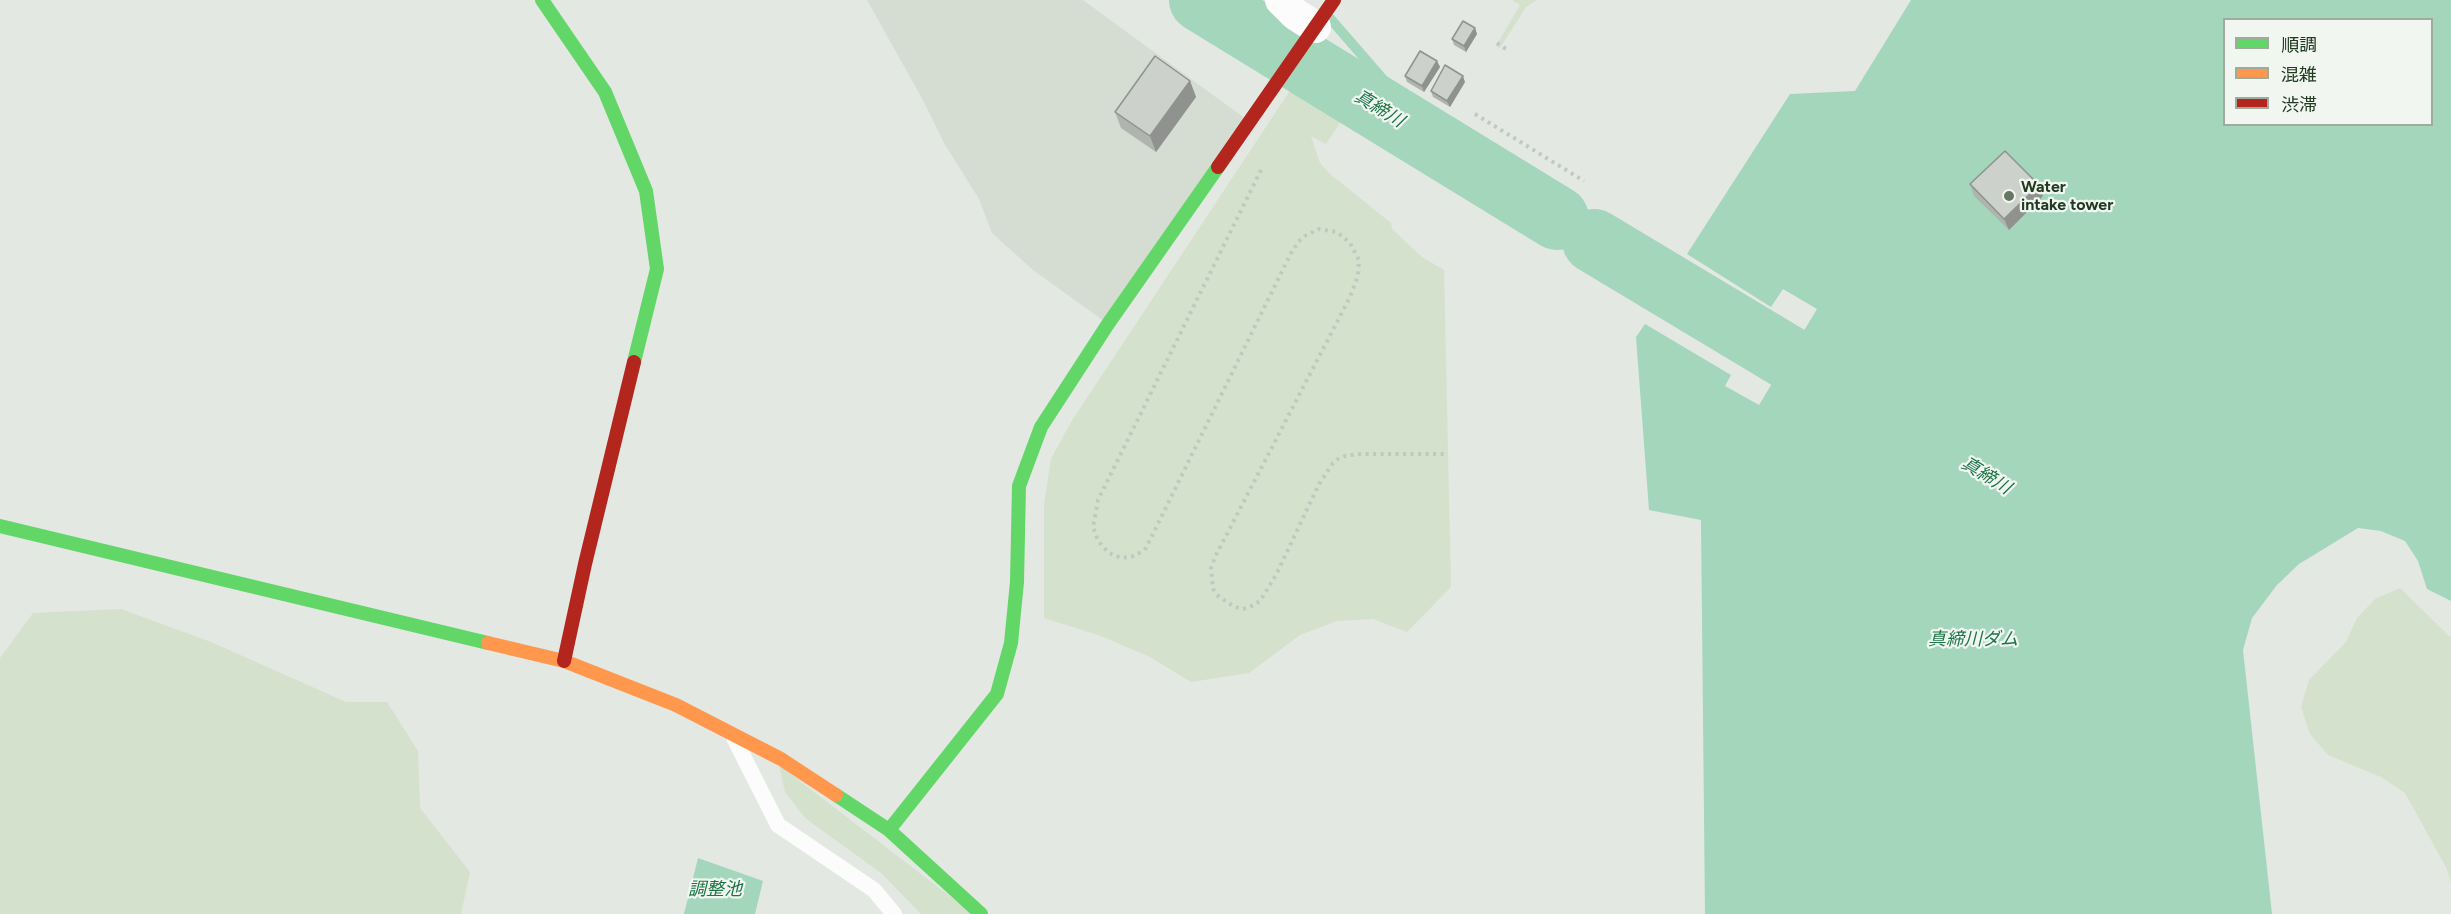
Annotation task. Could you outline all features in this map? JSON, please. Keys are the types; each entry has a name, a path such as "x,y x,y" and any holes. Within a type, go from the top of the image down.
{"street":[{"path":"543,0 605,92 646,191 657,269 585,564 564,661"},
{"path":"1281,0 1311,33"},
{"path":"889,830 997,694 1011,643 1017,582 1019,486 1041,427 1108,324 1334,0"},
{"path":"0,526 564,661 676,705 781,759 889,830 962,894 981,914"}],"lane":[{"path":"732,734 778,825 874,890 894,914"}],"path":[{"path":"1497,43 1506,49 1504,51"},
{"path":"1475,114 1584,181"},
{"path":"1250,122 1263,150 1261,169 1098,500 1093,527 1098,541 1109,553 1121,558 1136,556 1146,548 1290,255 1298,242 1319,229 1337,232 1350,243 1359,260 1358,276 1350,297 1215,557 1210,579 1213,589 1219,597 1234,607 1243,609 1260,601 1269,590 1319,484 1338,459 1358,454 1448,454"}],"shaded area":[{"path":"867,0 1083,0 1250,122 1108,324 1033,270 992,233 979,199 944,143 924,102"},
{"path":"1512,0 1537,0 1526,7 1500,48 1496,46 1520,5"},
{"path":"1291,89 1341,121 1326,144 1311,136 1320,163 1330,174 1391,223 1392,229 1422,257 1444,270 1451,587 1407,632 1373,619 1337,621 1300,635 1249,673 1191,682 1150,657 1101,636 1044,618 1044,504 1051,459 1071,422"},
{"path":"2400,588 2451,638 2451,883 2447,869 2405,793 2381,777 2328,755 2310,734 2301,707 2309,680 2346,642 2357,618 2375,599"},
{"path":"121,609 211,642 346,702 387,702 418,751 420,808 470,872 461,914 0,914 0,658 33,613"},
{"path":"779,765 973,914 921,914 881,873 805,818 785,792"}],"water":[{"name":"真締川ダム","path":"1911,0 2451,0 2451,601 2427,589 2418,561 2405,541 2381,531 2358,528 2299,564 2277,585 2252,618 2243,650 2272,914 1705,914 1701,520 1649,510 1636,337 1645,324 1731,375 1725,386 1759,405 1817,309 1783,289 1771,307 1687,254 1790,94 1855,91"},
{"name":"調整池","path":"698,858 763,881 755,914 684,914"}],"building":[{"path":"1463,21 1475,28 1464,46 1452,39"},
{"path":"1420,51 1437,61 1422,86 1405,76"},
{"path":"1155,56 1190,81 1150,136 1115,112"},
{"path":"1445,65 1463,76 1447,101 1431,91"},
{"name":"Water intake tower","path":"2005,151 2039,185 2004,219 1970,184"}],"waterway":[{"name":"真締川","path":"1201,0 1557,218"},
{"path":"1328,16 1387,84 1403,93 1389,116"},
{"name":"真締川","path":"1594,241 1864,403"}],"traffic: fast":[{"path":"542,0 605,92 646,191 657,269 634,362"},
{"path":"889,830 997,694 1011,643 1017,582 1019,486 1041,427 1108,324 1218,167"},
{"path":"0,526 488,643"},
{"path":"836,795 889,830 981,914"}],"traffic: slow":[{"path":"488,643 564,661 676,705 781,759 836,795"}],"traffic: jam":[{"path":"1218,167 1334,0"},
{"path":"564,661 634,362"}],"place":[{"name":"Water intake tower","path":"2009,196"}]}
